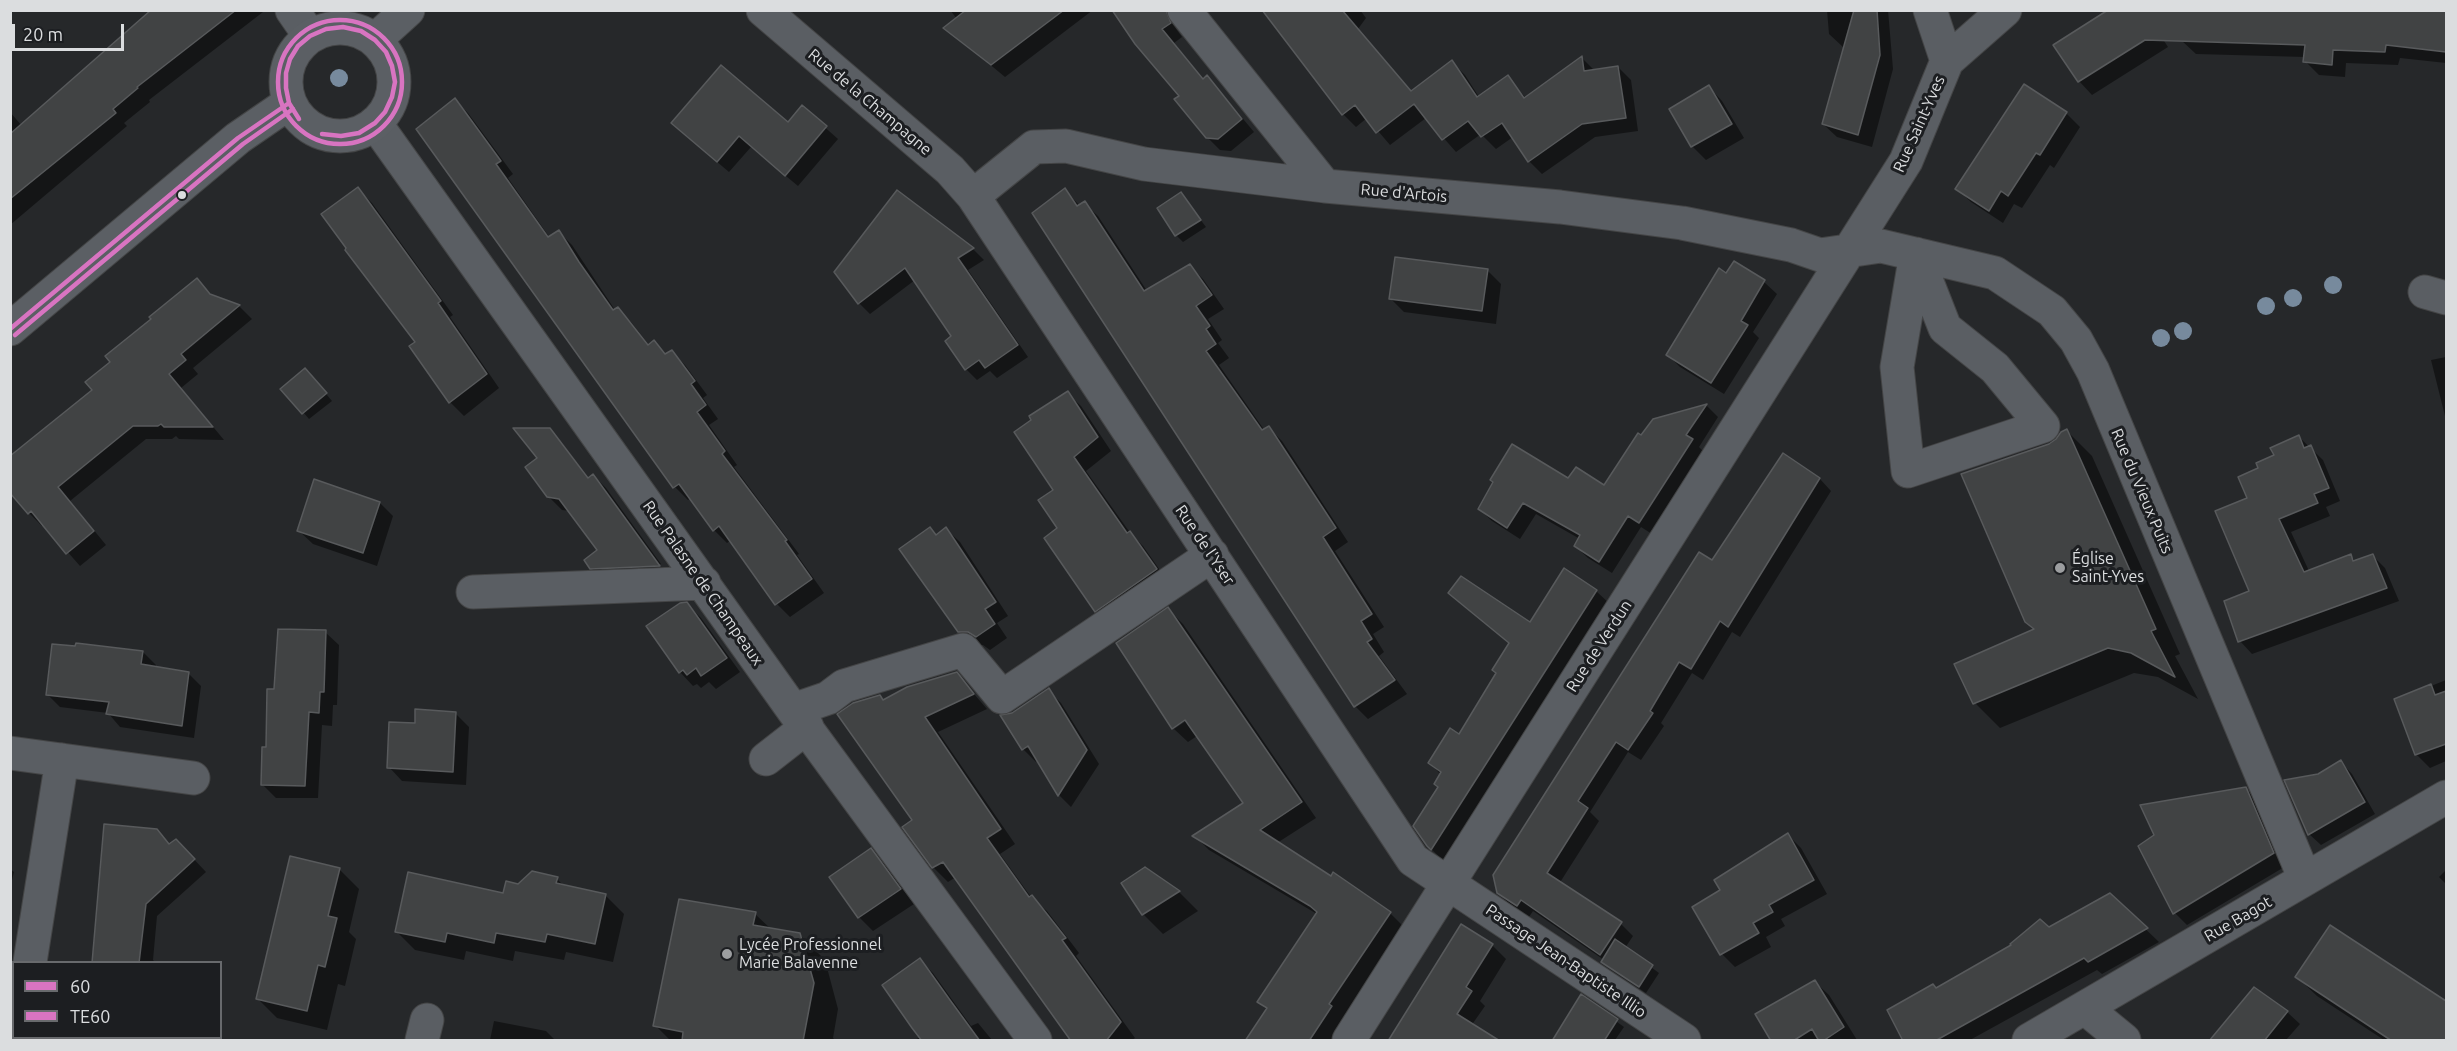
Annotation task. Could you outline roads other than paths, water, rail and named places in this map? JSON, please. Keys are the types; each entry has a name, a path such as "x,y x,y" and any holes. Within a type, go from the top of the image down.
{"main road":[{"path":"375,40 408,10"},
{"path":"301,23 326,29 343,27 361,31 375,40 386,52 395,82 392,98 385,112 375,123 359,133 341,136 322,134 299,119 289,103 286,73 290,59 298,46 301,23"},
{"path":"10,329 238,138 289,103"}],"street":[{"name":"Rue de la Champagne","path":"763,10 950,170 973,196"},
{"path":"1184,10 1325,186"},
{"path":"1930,10 1947,61"},
{"name":"Rue Saint-Yves","path":"1850,251 1906,161 1947,61 2005,10"},
{"name":"Rue Palasne de Champeaux","path":"375,123 800,718 1035,1041"},
{"name":"Rue d'Artois","path":"973,196 1034,147 1066,146 1144,164 1325,186 1560,207 1682,223 1791,245 1820,255 1850,251"},
{"name":"Rue de l'Yser","path":"973,196 1413,860 1448,883"},
{"name":"Rue du Vieux Puits","path":"1850,251 1881,246 1995,273 2065,313 2076,340 2112,400 2305,879"},
{"name":"Rue de Verdun","path":"1349,1041 1850,251"},
{"path":"1916,254 1945,328 1995,368 2043,426 1908,471 1897,367 1916,254"},
{"path":"766,759 800,718 844,686 963,650 1002,697 1212,555"},
{"path":"473,592 704,583"},
{"path":"10,753 193,778"},
{"path":"30,961 62,760"},
{"name":"Rue Bagot","path":"2029,1041 2446,797"},
{"name":"Passage Jean-Baptiste Illio","path":"1448,883 1684,1041"},
{"path":"2085,1008 2124,1041"}],"place":[{"name":"Église Saint-Yves","path":"2060,568"},
{"name":"Lycée Professionnel Marie Balavenne","path":"727,954"}]}
